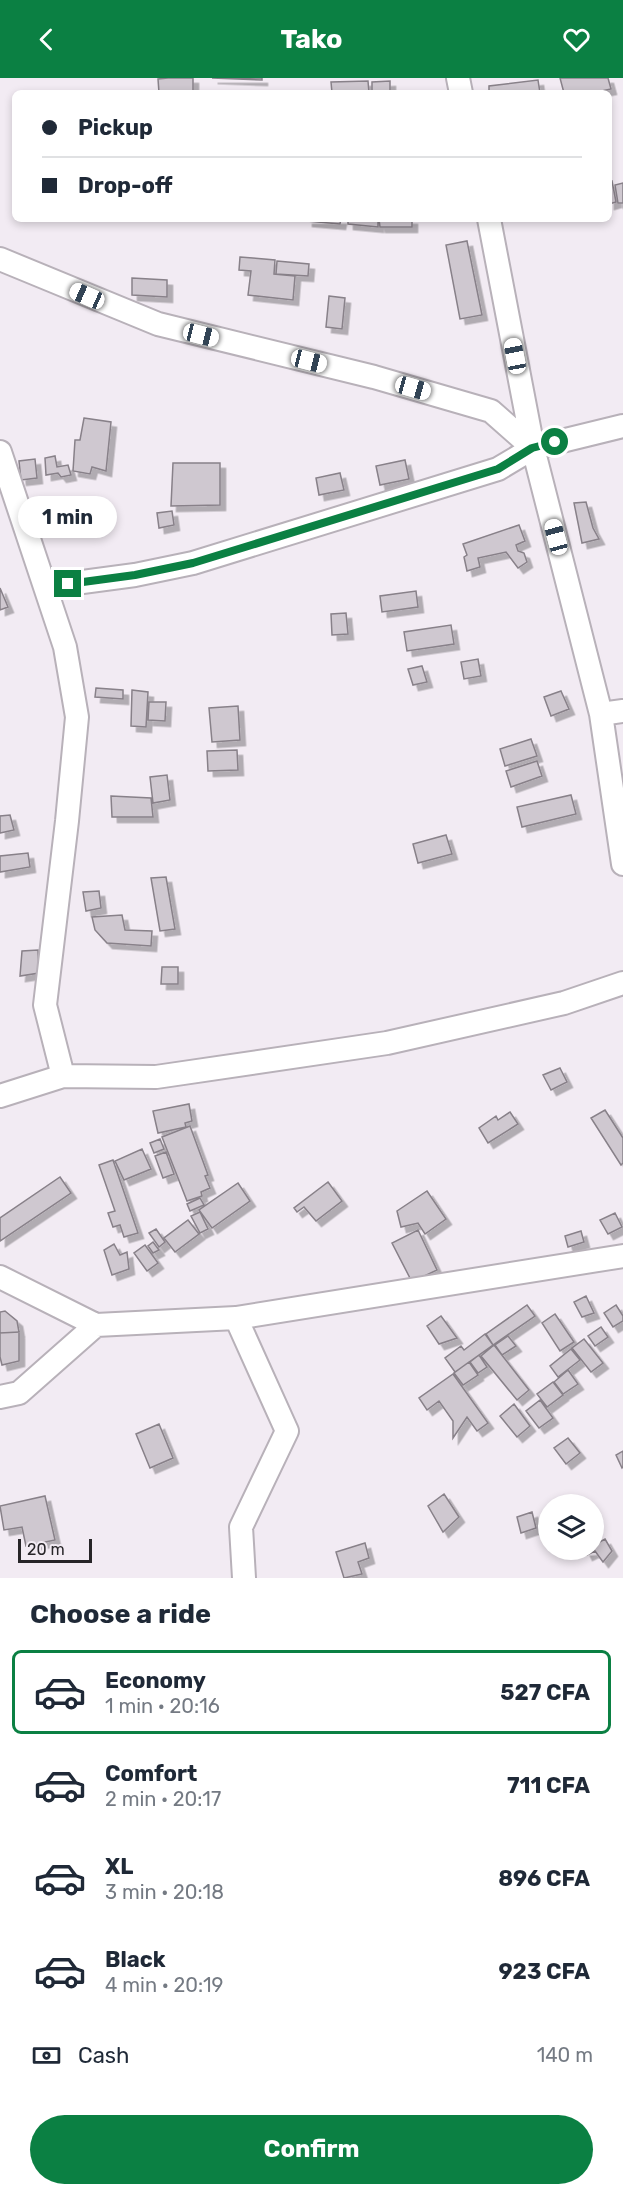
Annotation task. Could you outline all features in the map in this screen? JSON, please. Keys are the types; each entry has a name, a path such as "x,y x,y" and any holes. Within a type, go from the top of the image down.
{"street":[{"path":"490,222 532,448 612,713 623,864"},
{"path":"0,259 158,324 374,377 491,411 532,448"},
{"path":"45,587 135,575 193,563 498,469 532,448 623,426"},
{"path":"0,452 65,647 76,717 67,820 45,1005 63,1076"},
{"path":"0,1096 63,1076 156,1077 387,1043 564,1003 623,983"},
{"path":"0,1277 96,1325 237,1318 623,1256"},
{"path":"237,1318 287,1431 241,1527 244,1578"},
{"path":"0,1397 19,1393 96,1325"}],"building":[{"path":"193,78 193,90 159,90 158,79"},
{"path":"212,78 262,78 262,80"},
{"path":"560,78 608,78 611,89 606,90 563,90"},
{"path":"538,80 540,90 489,90 489,86"},
{"path":"368,81 369,90 332,90 331,82"},
{"path":"390,81 390,90 372,90 372,82"},
{"path":"612,181 616,202 612,203"},
{"path":"623,183 623,203 618,203 615,185"},
{"path":"348,222 378,222 378,227 348,224"},
{"path":"379,222 412,222 412,227 380,227"},
{"path":"467,241 482,315 460,319 446,245"},
{"path":"240,257 275,260 274,274 295,276 293,300 248,295 251,271 239,270"},
{"path":"277,261 309,264 308,276 276,274"},
{"path":"132,278 167,280 167,297 132,295"},
{"path":"329,296 345,298 342,329 326,327"},
{"path":"84,418 111,422 106,471 92,467 90,474 73,471 75,440 80,440"},
{"path":"55,456 57,467 68,465 71,475 61,477 58,473 46,475 45,458"},
{"path":"35,459 37,478 21,480 19,461"},
{"path":"405,460 409,479 380,485 376,466"},
{"path":"173,463 220,463 220,505 171,506"},
{"path":"340,473 344,490 319,495 316,478"},
{"path":"586,502 593,528 599,539 582,543 574,503"},
{"path":"172,511 174,525 159,528 157,513"},
{"path":"519,525 525,541 516,545 518,551 524,553 527,562 518,568 506,552 478,558 480,567 467,571 464,557 467,555 463,544"},
{"path":"0,588 8,607 0,610"},
{"path":"416,591 418,607 382,612 380,596"},
{"path":"346,613 348,634 332,635 331,614"},
{"path":"451,625 454,644 407,651 404,632"},
{"path":"478,659 481,676 464,679 461,662"},
{"path":"422,666 427,682 413,685 408,669"},
{"path":"96,688 123,690 123,699 95,697"},
{"path":"132,690 148,692 146,727 131,726"},
{"path":"561,691 569,709 551,716 544,697"},
{"path":"149,702 166,702 165,721 148,720"},
{"path":"238,706 240,740 212,742 209,708"},
{"path":"531,739 537,756 505,766 500,749"},
{"path":"237,750 238,770 208,771 207,751"},
{"path":"537,761 542,776 511,787 506,771"},
{"path":"167,775 170,800 153,803 150,777"},
{"path":"571,795 576,814 522,827 517,807"},
{"path":"111,796 151,798 153,817 112,817"},
{"path":"10,815 14,830 0,833 0,816"},
{"path":"446,835 452,854 418,863 413,844"},
{"path":"28,853 30,867 0,872 0,856"},
{"path":"166,877 175,929 160,931 151,878"},
{"path":"99,891 101,908 86,911 83,892"},
{"path":"122,915 125,930 152,931 151,946 107,943 95,930 92,917"},
{"path":"38,950 39,973 20,976 22,951"},
{"path":"162,967 178,967 178,984 161,984"},
{"path":"560,1068 567,1082 551,1090 543,1075"},
{"path":"189,1104 192,1121 185,1123 186,1127 158,1133 153,1111"},
{"path":"605,1110 623,1138 623,1163 621,1165 591,1118"},
{"path":"510,1112 518,1124 488,1143 479,1128 496,1116 498,1120"},
{"path":"190,1126 208,1175 205,1176 210,1188 201,1192 202,1196 187,1201 162,1137"},
{"path":"160,1139 164,1149 154,1153 150,1143"},
{"path":"142,1149 151,1169 124,1180 115,1161"},
{"path":"166,1152 174,1174 163,1178 155,1156"},
{"path":"113,1160 138,1233 124,1237 120,1225 113,1227 108,1213 115,1211 99,1165"},
{"path":"60,1177 71,1193 0,1241 0,1218"},
{"path":"328,1182 342,1201 316,1221 304,1207 297,1212 294,1208"},
{"path":"238,1183 250,1201 212,1228 199,1210"},
{"path":"427,1191 446,1219 425,1234 418,1223 401,1227 397,1211"},
{"path":"200,1198 204,1205 190,1211 187,1204"},
{"path":"200,1212 208,1229 200,1233 191,1216"},
{"path":"615,1213 622,1227 608,1234 600,1220"},
{"path":"188,1220 199,1234 175,1252 164,1238"},
{"path":"156,1229 165,1242 159,1247 149,1233"},
{"path":"418,1230 437,1270 412,1282 392,1243"},
{"path":"581,1231 584,1242 568,1247 565,1236"},
{"path":"153,1242 159,1250 153,1253 148,1246"},
{"path":"114,1244 120,1255 127,1252 129,1269 112,1275 104,1250"},
{"path":"145,1245 158,1263 147,1271 134,1253"},
{"path":"586,1296 594,1313 582,1317 574,1302"},
{"path":"527,1305 535,1316 493,1345 486,1334"},
{"path":"616,1305 623,1316 623,1321 613,1327 604,1313"},
{"path":"5,1311 17,1321 19,1332 0,1333 0,1312"},
{"path":"555,1314 574,1342 560,1351 542,1323"},
{"path":"441,1316 457,1338 439,1344 427,1326"},
{"path":"601,1327 608,1337 595,1346 588,1336"},
{"path":"19,1332 19,1361 2,1365 0,1333"},
{"path":"485,1334 493,1345 455,1372 445,1358 461,1346 464,1350"},
{"path":"508,1336 516,1346 502,1355 495,1345"},
{"path":"584,1339 603,1363 591,1372 572,1348"},
{"path":"494,1345 529,1390 517,1400 481,1356"},
{"path":"571,1349 580,1360 558,1377 550,1366"},
{"path":"479,1355 487,1367 478,1373 470,1362"},
{"path":"469,1362 478,1375 463,1385 454,1373"},
{"path":"568,1370 578,1384 563,1394 554,1382"},
{"path":"453,1374 488,1423 477,1431 467,1417 453,1438 453,1421 439,1401 427,1410 419,1398"},
{"path":"553,1382 563,1395 547,1407 537,1394"},
{"path":"540,1400 553,1418 539,1428 526,1411"},
{"path":"514,1404 530,1426 517,1437 500,1416"},
{"path":"159,1424 173,1458 150,1468 136,1434"},
{"path":"568,1438 580,1453 566,1464 554,1448"},
{"path":"623,1451 623,1467 622,1468 616,1455"},
{"path":"444,1494 459,1517 443,1532 428,1506"},
{"path":"45,1496 55,1540 26,1546 22,1527 4,1530 0,1506"},
{"path":"532,1512 536,1528 521,1533 517,1517"},
{"path":"604,1540 612,1551 603,1562 602,1560 604,1560"},
{"path":"365,1543 369,1558 358,1562 362,1574 344,1578 336,1552"}],"route":[{"path":"68,584 135,575 193,563 498,469 532,448 555,442"}]}
